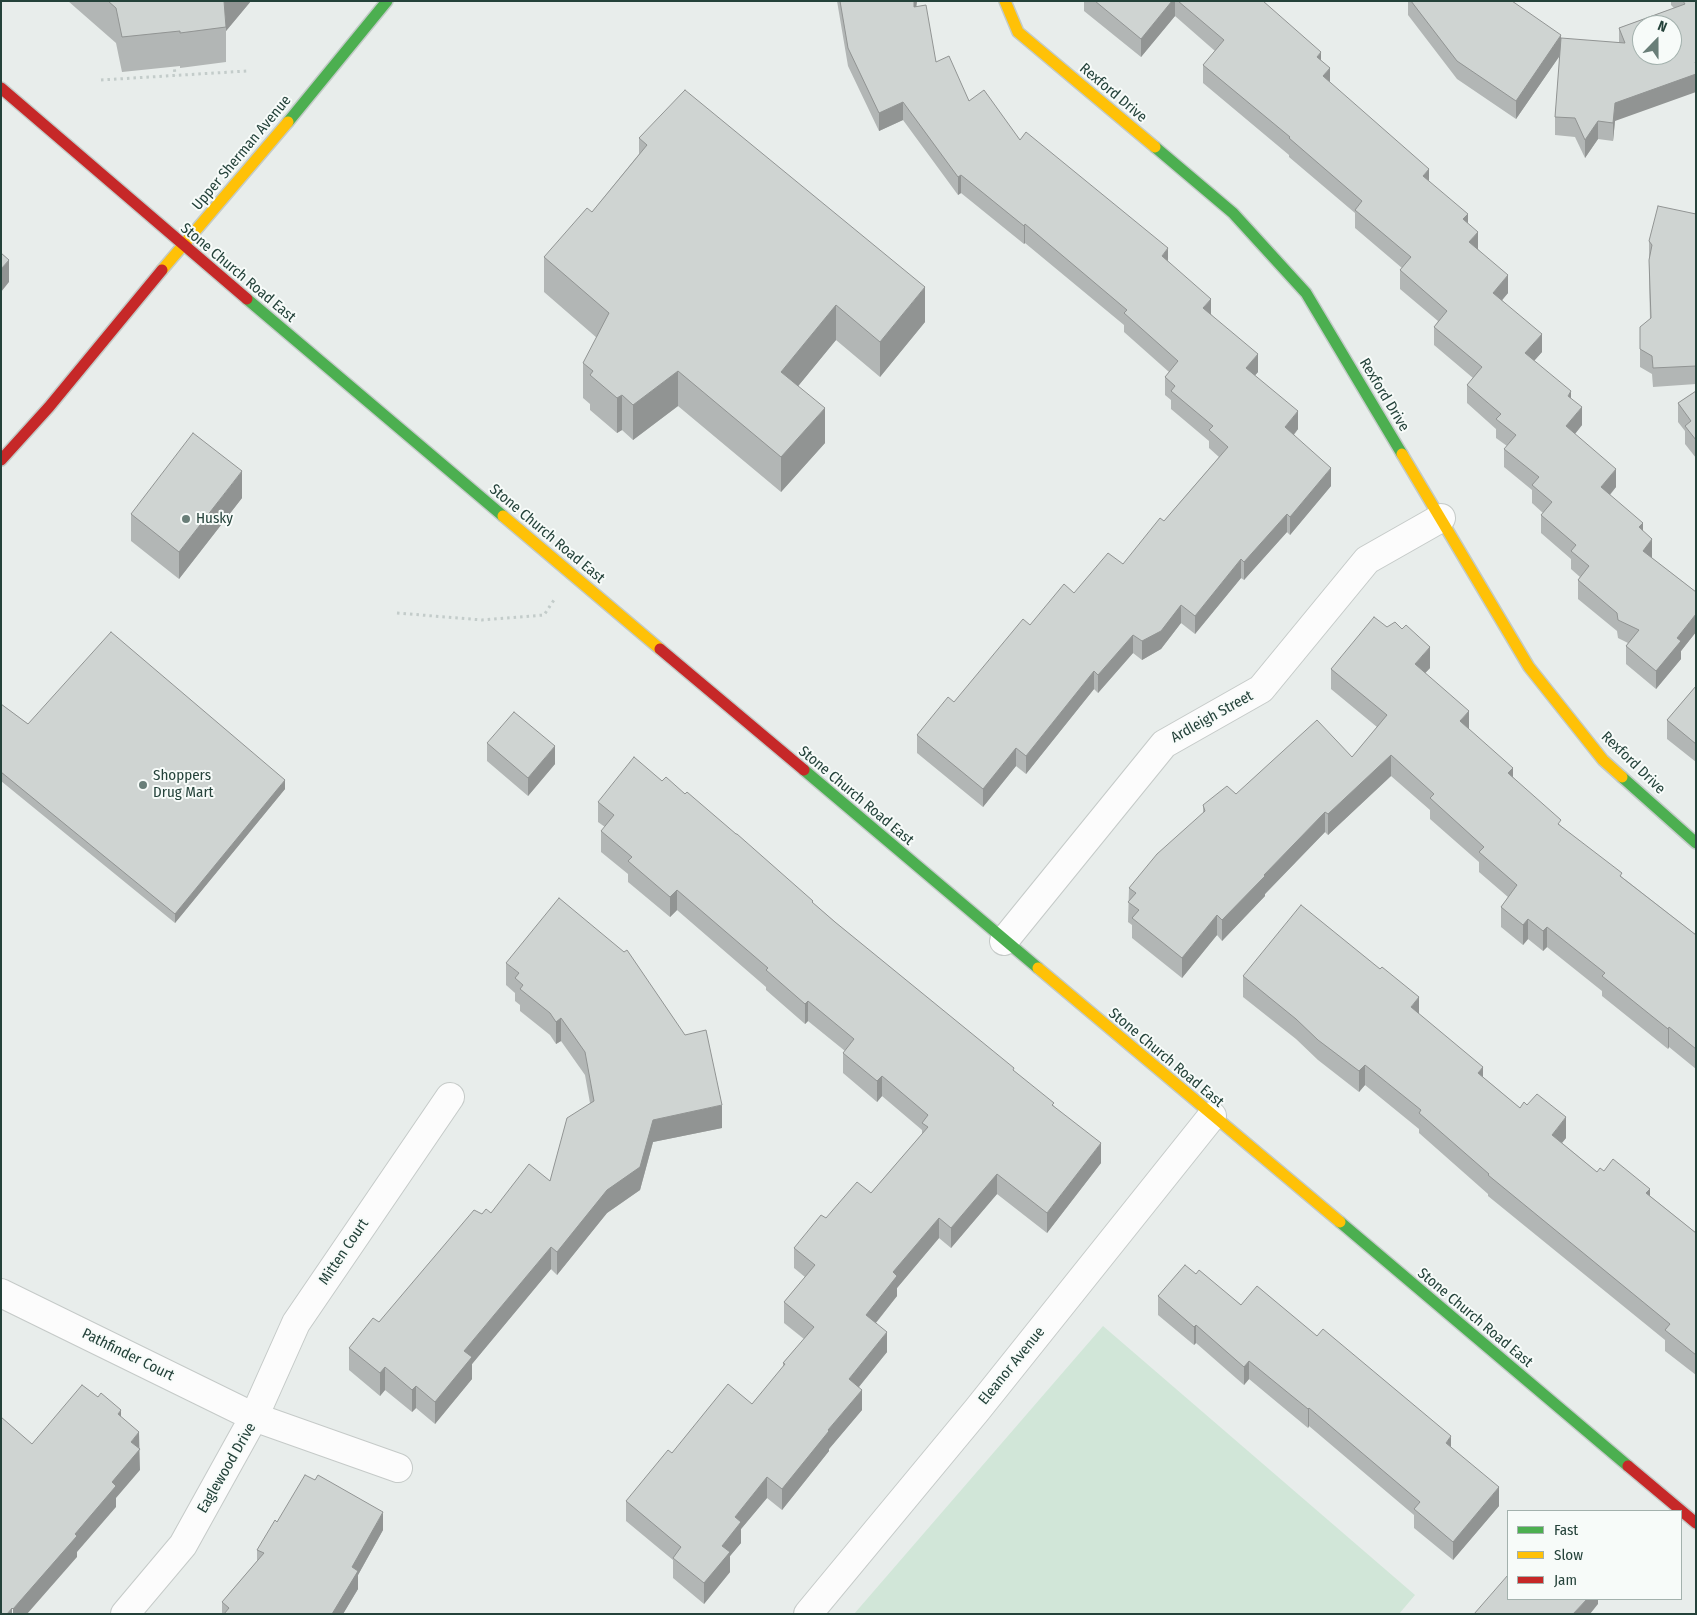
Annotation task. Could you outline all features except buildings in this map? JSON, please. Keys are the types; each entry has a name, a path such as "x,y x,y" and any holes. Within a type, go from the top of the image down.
{"main road":[{"name":"Upper Sherman Avenue","path":"1,460 49,407 129,309 240,180 387,1"},
{"name":"Rexford Drive","path":"1005,1 1018,32 1233,213 1306,293 1529,668 1603,760 1696,843"},
{"name":"Stone Church Road East","path":"1,88 183,246 1004,941 1681,1510"},
{"name":"Stone Church Road East","path":"1682,1511 1696,1523"}],"street":[{"name":"Ardleigh Street","path":"1004,941 1164,744 1261,690 1367,560 1441,518"},
{"name":"Mitten Court","path":"254,1417 296,1323 450,1096"},
{"name":"Eleanor Avenue","path":"808,1614 977,1410 1212,1116"},
{"name":"Pathfinder Court","path":"1,1293 254,1417"},
{"name":"Eaglewood Drive","path":"125,1614 183,1545 254,1417 398,1468"}],"path":[{"path":"173,61 175,76"},
{"path":"100,80 247,71"},
{"path":"396,613 482,620 544,615 572,575"}],"green space":[{"path":"1103,1326 1415,1595 1399,1614 854,1614"}],"traffic: fast":[{"path":"288,122 387,1"},
{"path":"1155,147 1233,213 1306,293 1402,454"},
{"path":"247,299 503,516"},
{"path":"804,770 1038,968"},
{"path":"1622,777 1696,843"},
{"path":"1340,1222 1628,1466"}],"traffic: slow":[{"path":"1005,1 1018,32 1155,147"},
{"path":"162,270 288,122"},
{"path":"1402,454 1529,667 1603,760 1622,777"},
{"path":"503,516 660,649"},
{"path":"1038,968 1340,1222"}],"traffic: jam":[{"path":"1,88 247,299"},
{"path":"1,460 49,407 162,270"},
{"path":"660,649 804,770"},
{"path":"1628,1466 1680,1510"},
{"path":"1682,1511 1696,1523"}],"place":[{"name":"Husky","path":"186,519"},
{"name":"Shoppers Drug Mart","path":"143,785"}]}
